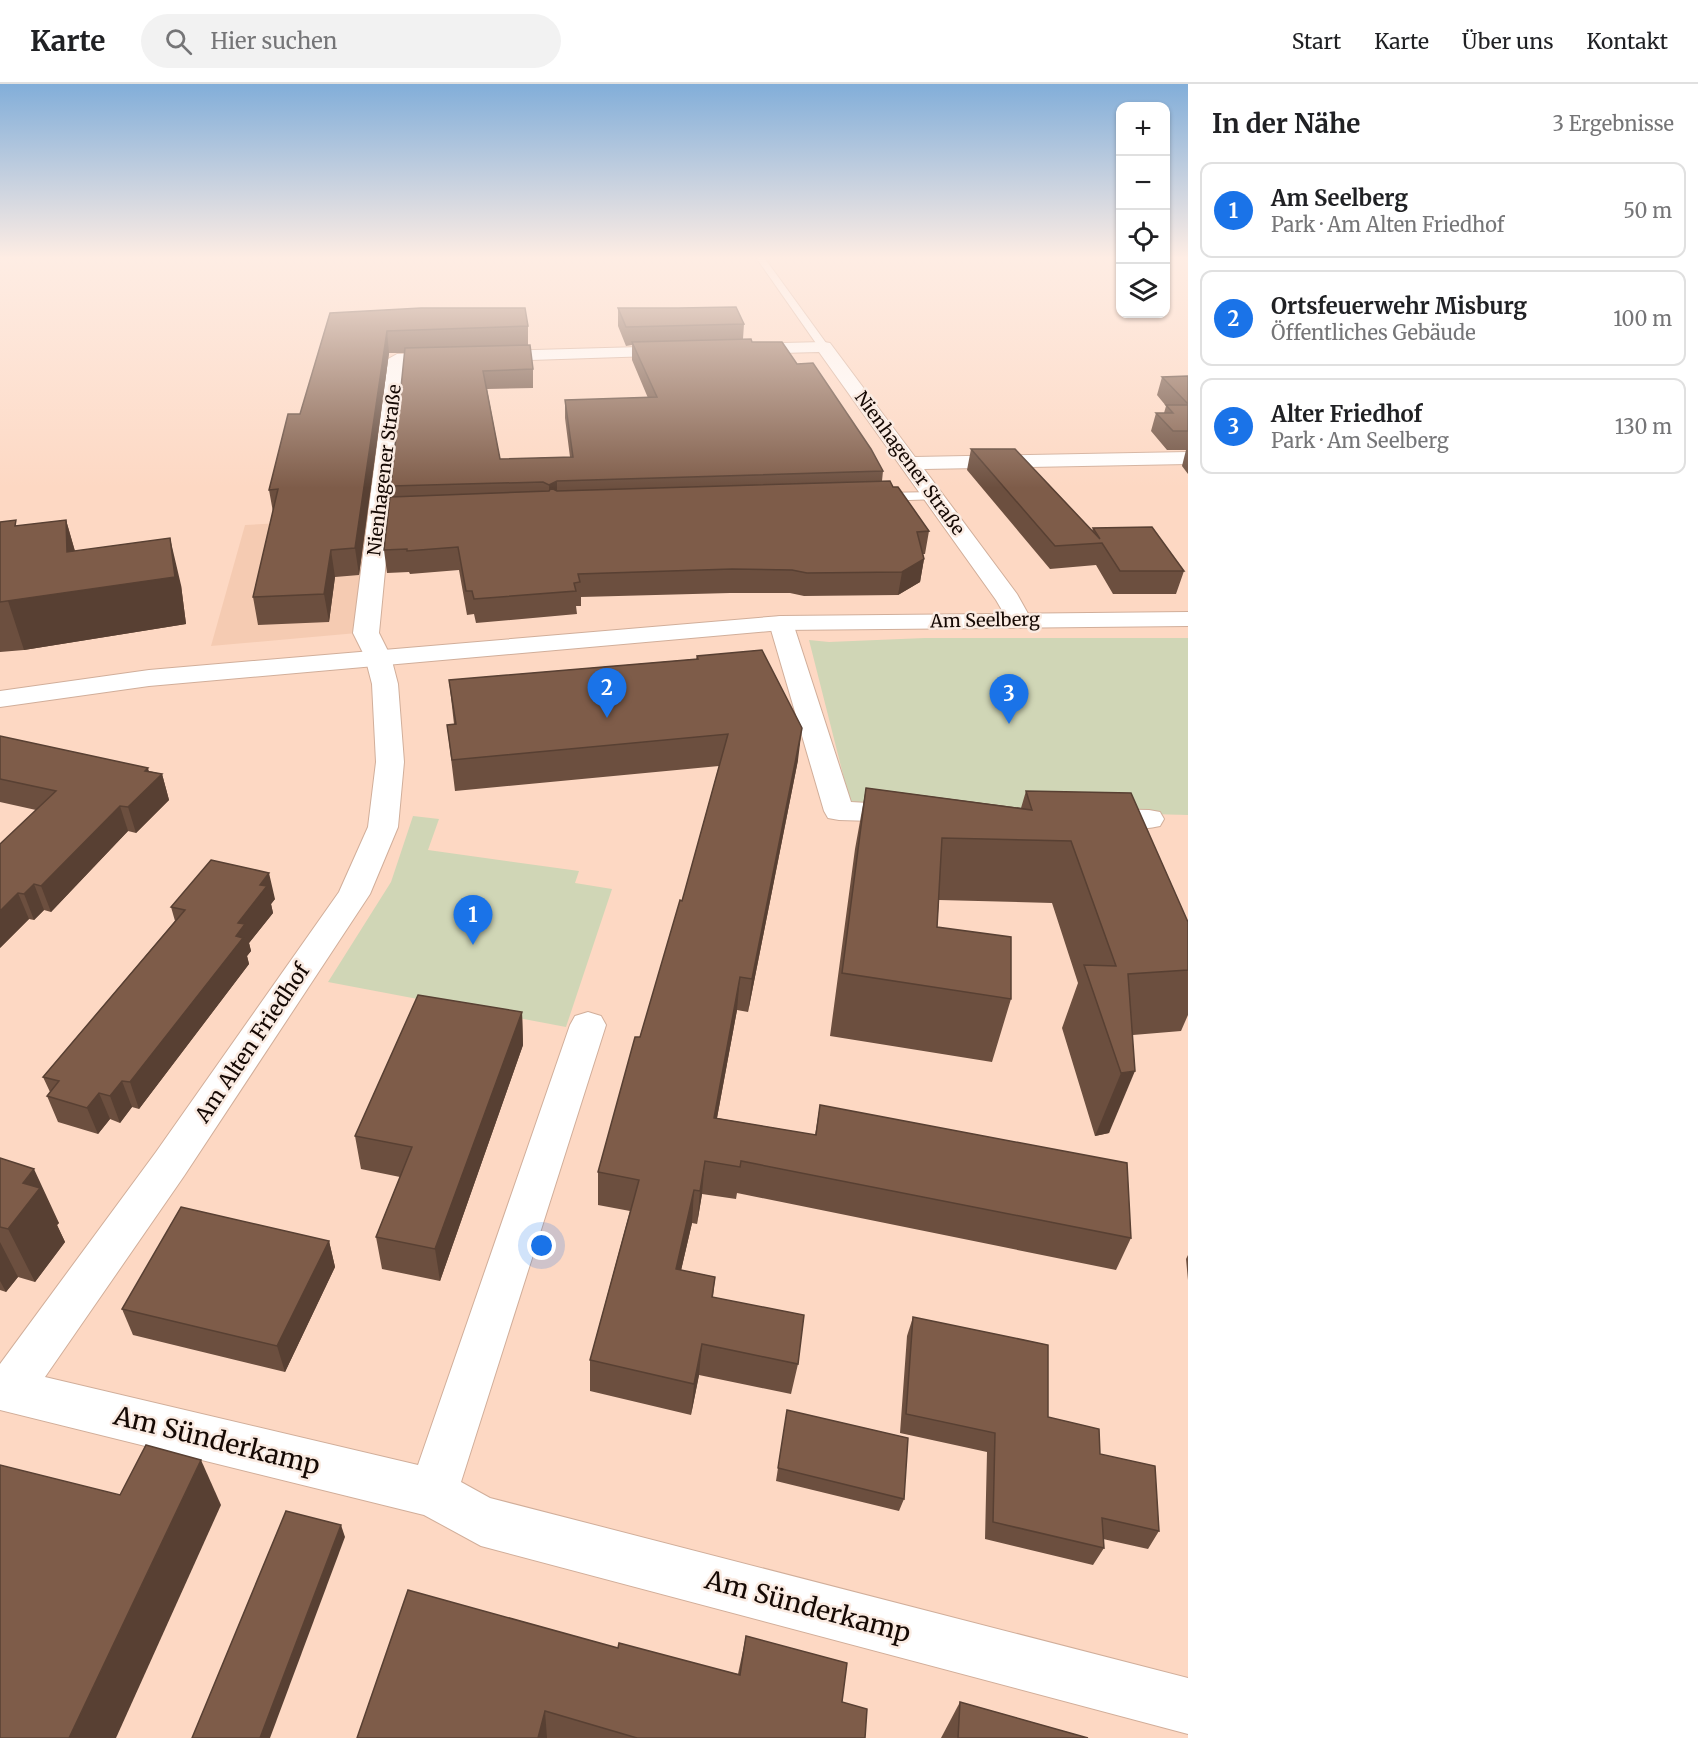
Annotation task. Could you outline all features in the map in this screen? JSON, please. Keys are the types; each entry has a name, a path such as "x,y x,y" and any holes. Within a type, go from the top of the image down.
{"street":[{"path":"731,350 824,347"},
{"name":"Nienhagener Straße","path":"824,347 935,496 1008,599 1019,619"},
{"name":"Nienhagener Straße","path":"378,657 366,633 384,512 397,358 696,351"},
{"path":"910,463 1188,458"},
{"name":"Am Seelberg","path":"0,699 149,678 781,623 1188,619"},
{"path":"781,623 838,811 937,814"},
{"name":"Am Alten Friedhof","path":"3,1391 170,1164 354,894 383,827 386,804 390,762 385,684 378,657"},
{"path":"1065,817 1149,819"},
{"path":"433,1493 588,1025"},
{"name":"Am Sünderkamp","path":"3,1391 63,1401 433,1493 481,1521 1188,1706"}],"lane":[{"path":"814,333 824,347"},
{"path":"871,498 935,496"}],"shaded area":[{"path":"370,518 357,633 211,646 245,525"}],"green space":[{"path":"925,638 1188,638 1188,815 851,806 809,640 829,642"},
{"path":"413,816 439,819 428,850 579,871 575,883 612,889 566,1027 328,982 391,882"}],"building":[{"path":"324,333 387,333 355,548 331,550 324,594 253,597 278,489 269,490 288,414 300,414"},
{"path":"751,339 752,342 782,342 797,364 813,363 871,449 883,471 557,481 549,485 543,482 391,486 405,348 530,345 533,369 483,371 500,459 573,457 565,400 657,397 632,342"},
{"path":"1188,376 1188,404 1162,377"},
{"path":"1166,405 1188,405 1188,431 1173,431 1156,413 1173,413"},
{"path":"971,449 1015,449 1100,539 1093,528 1152,527 1184,571 1120,571 1102,543 1055,546"},
{"path":"890,481 893,487 898,487 929,531 917,532 924,559 902,572 807,573 792,570 732,569 578,574 580,582 574,583 576,591 474,599 472,591 466,591 458,547 407,551 407,549 384,550 390,497 549,491 551,488 557,491"},
{"path":"16,520 15,526 66,520 67,552 170,538 175,577 0,602 0,522"},
{"path":"762,650 802,728 752,979 740,977 714,1118 816,1135 820,1105 1127,1163 1131,1238 741,1161 740,1167 705,1161 700,1191 694,1190 676,1269 715,1277 712,1297 804,1315 798,1364 702,1344 694,1384 590,1360 639,1180 598,1172 635,1037 640,1037 680,900 682,901 728,734 452,760 447,725 456,724 449,680 698,659 697,656"},
{"path":"0,736 148,768 145,771 162,774 128,807 120,806 41,886 34,884 24,894 18,893 0,911 0,844 56,791 0,779"},
{"path":"866,788 1032,810 1026,791 1131,793 1188,922 1188,970 1128,974 1135,1071 1121,1073 1084,965 1116,966 1071,841 942,838 937,927 1011,937 1011,999 842,973"},
{"path":"211,860 269,873 260,885 267,886 238,923 245,924 236,936 243,938 130,1082 122,1081 110,1096 99,1093 87,1108 47,1096 59,1081 43,1077 185,910 171,907"},
{"path":"418,995 522,1012 435,1249 376,1237 412,1147 355,1136"},
{"path":"0,1158 34,1169 23,1183 40,1188 8,1229 0,1227"},
{"path":"181,1207 329,1241 277,1346 122,1309"},
{"path":"913,1317 1048,1345 1048,1417 1099,1429 1100,1454 1155,1466 1159,1531 1102,1518 1104,1548 993,1522 995,1433 906,1414"},
{"path":"787,1410 908,1438 904,1499 778,1468"},
{"path":"146,1445 201,1460 69,1738 0,1738 0,1465 120,1495"},
{"path":"286,1511 341,1525 260,1738 192,1738"},
{"path":"408,1590 618,1648 619,1643 740,1675 746,1636 847,1663 842,1702 867,1709 865,1738 637,1738 545,1711 538,1738 357,1738"},
{"path":"960,1702 1088,1738 958,1738"}],"place":[{"name":"Ortsfeuerwehr Misburg","path":"607,718"},
{"name":"Alter Friedhof","path":"1009,724"},
{"name":"Am Seelberg","path":"473,945"}]}
